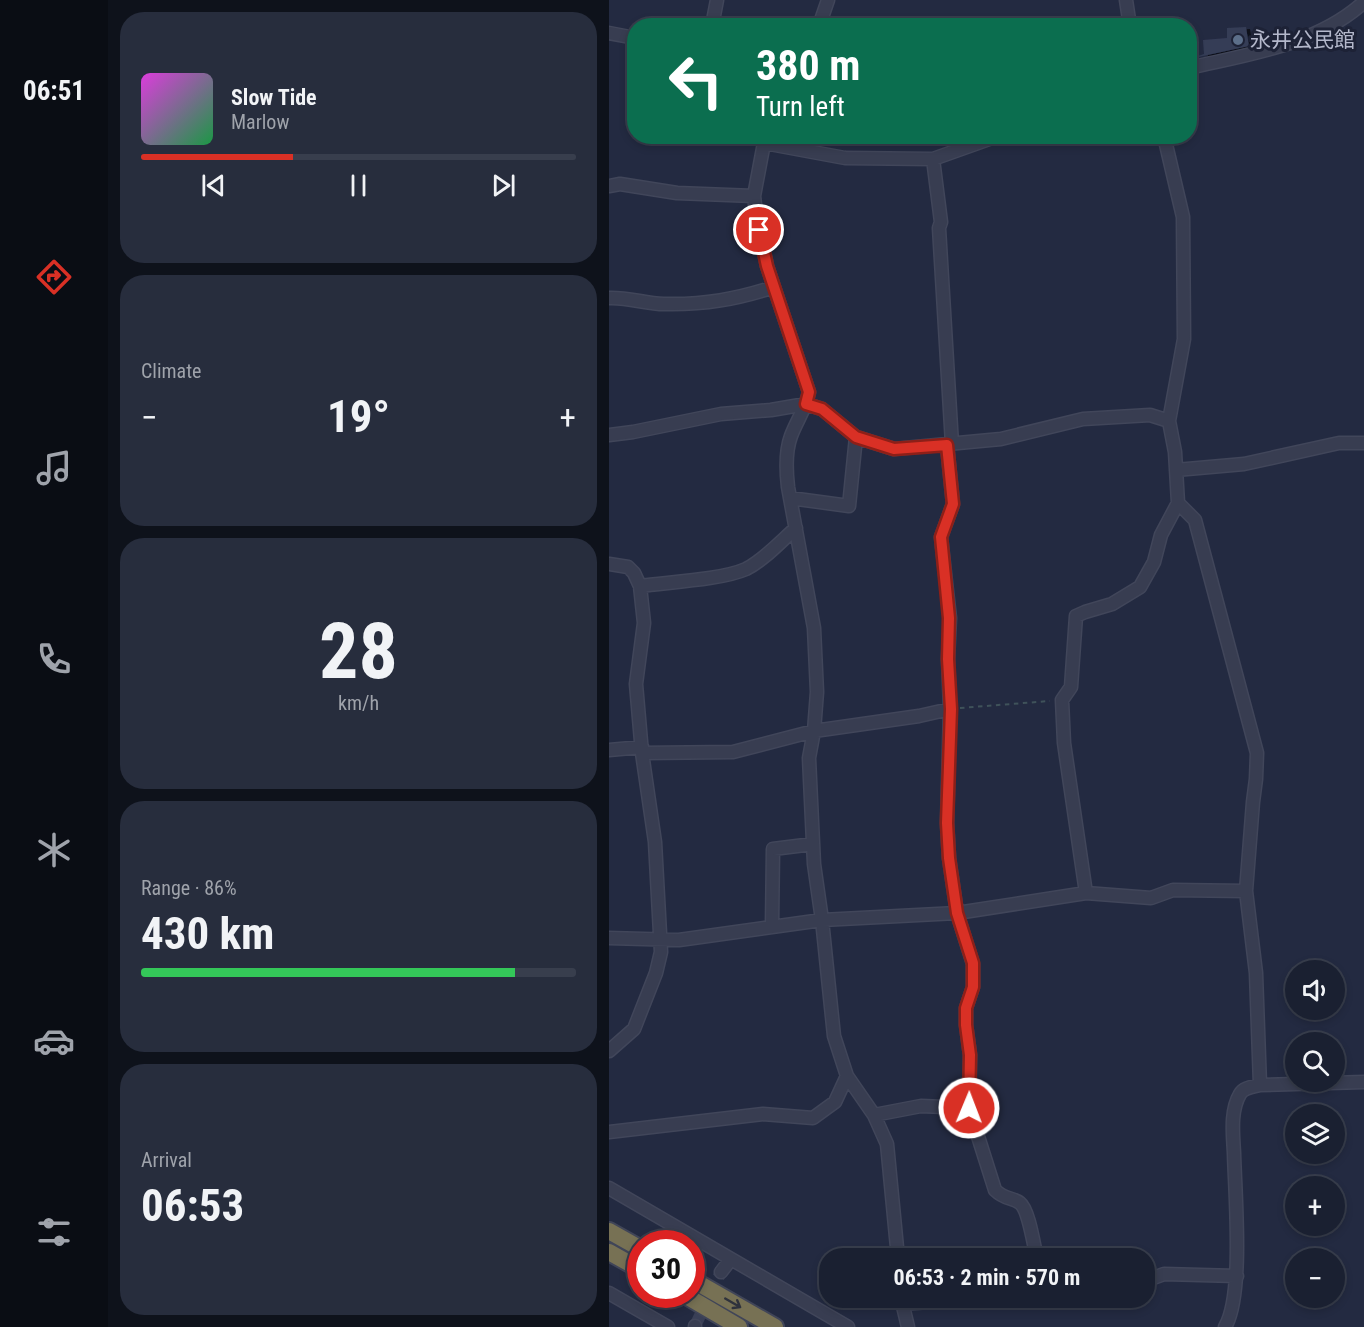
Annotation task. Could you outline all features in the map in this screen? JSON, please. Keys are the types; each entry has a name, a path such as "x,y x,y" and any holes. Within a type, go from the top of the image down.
{"highway":[{"path":"609,1231 627,1241"},
{"path":"609,1252 627,1262"},
{"path":"705,1287 774,1327"},
{"path":"705,1307 739,1327"}],"street":[{"path":"714,18 717,0"},
{"path":"822,18 828,0"},
{"path":"1126,0 1129,18"},
{"path":"1197,66 1263,52 1321,31 1364,2"},
{"path":"609,33 627,36"},
{"path":"765,144 754,196 758,223 774,287 809,392 806,404 790,438 786,465 790,498 815,628 817,692 809,758 813,844 834,1036 847,1076 874,1115 887,1144 897,1248"},
{"path":"784,144 845,158 933,159 975,144"},
{"path":"1086,893 1064,744 1062,700 1071,687 1076,616 1112,604 1140,587 1154,562 1161,535 1178,503 1169,421 1184,339 1183,217 1166,144"},
{"path":"933,159 941,222 939,228 953,504 941,537 949,618 948,659 951,709 947,823 949,858 957,913 973,963 973,987 966,1008 970,1055 969,1108 995,1190 1002,1197 1020,1203 1025,1212 1034,1248"},
{"path":"609,186 620,184 677,193 754,196"},
{"path":"609,298 620,297 662,304 700,303 739,298 774,287"},
{"path":"609,435 700,417 806,404 822,409 856,437 894,449 1001,440 1083,418 1150,415 1169,421"},
{"path":"790,498 849,506 856,437"},
{"path":"1176,470 1244,464 1338,443 1364,443"},
{"path":"1178,503 1195,520 1257,753 1247,891 1256,973 1260,1085"},
{"path":"640,586 746,569 796,528"},
{"path":"609,564 628,567 634,573 640,586 644,623 636,684 642,750 655,842 661,952 656,973 634,1029 609,1051"},
{"path":"609,750 733,752 814,731 919,716 951,709"},
{"path":"772,926 773,849 813,844"},
{"path":"609,938 679,940 822,920 957,913 1086,893 1151,898 1173,890 1247,891"},
{"path":"609,1132 763,1114 813,1118 835,1102 847,1076"},
{"path":"1225,1327 1229,1319 1237,1276 1233,1121 1239,1095 1244,1089 1260,1085 1364,1082"},
{"path":"874,1115 921,1106 969,1108"},
{"path":"609,1188 848,1327"},
{"path":"721,1272 731,1259"},
{"path":"1155,1277 1164,1274 1237,1276"},
{"path":"609,1293 668,1327"},
{"path":"903,1308 908,1327"}],"path":[{"path":"951,709 1062,700"}],"building":[{"path":"1246,27 1249,46 1197,57 1204,54 1203,40 1227,38 1227,28"}],"tunnel":[{"path":"695,1326 721,1272"}],"place":[{"name":"永井公民館","path":"1238,40"}],"route":[{"path":"759,230 767,266 809,392 806,404 822,409 856,437 894,449 947,445 953,504 941,537 949,618 948,659 951,709 947,823 949,858 957,913 973,963 973,987 966,1008 970,1055 969,1108"}]}
